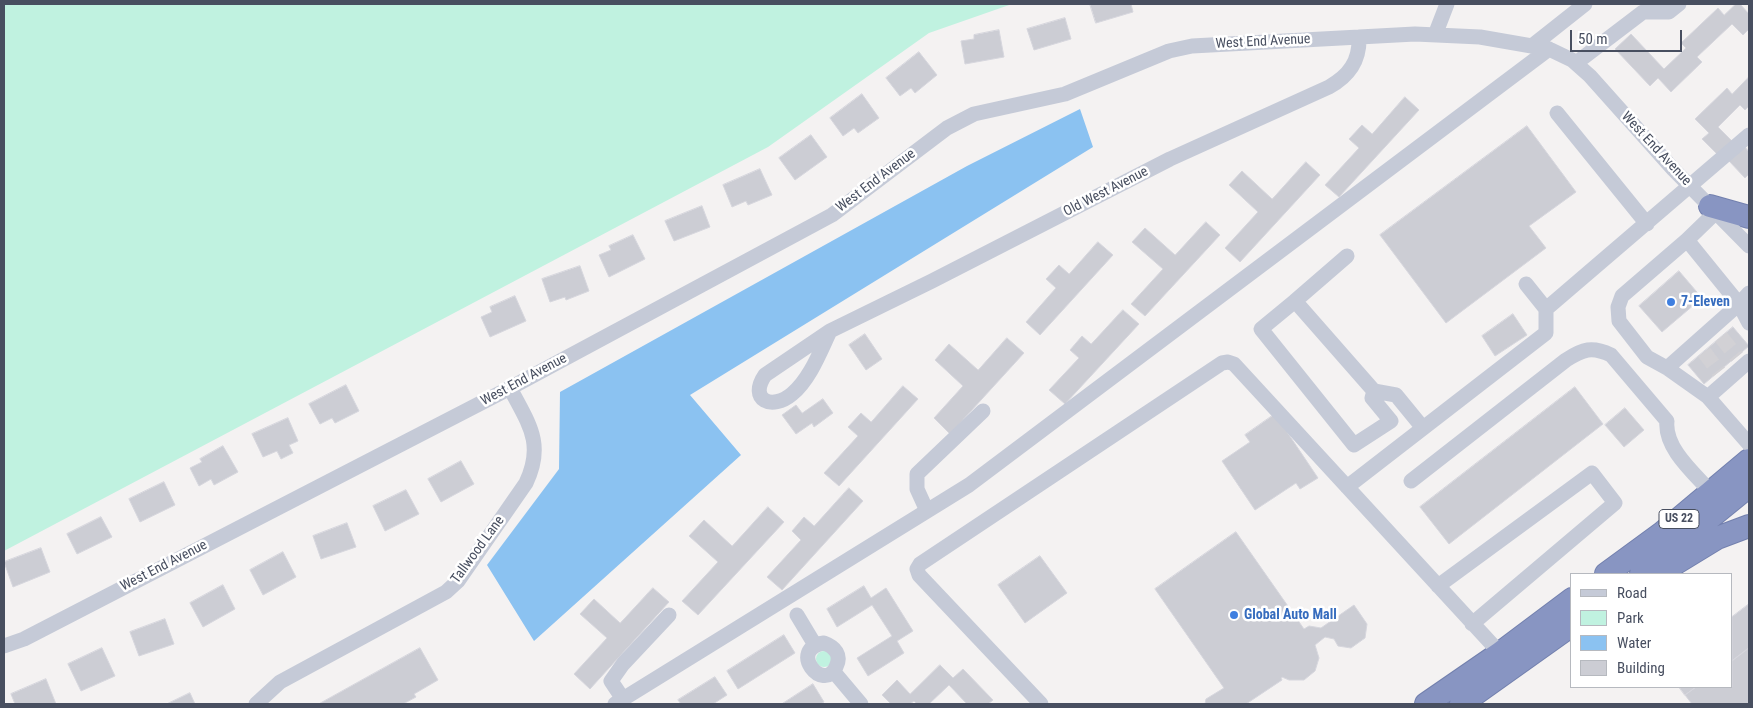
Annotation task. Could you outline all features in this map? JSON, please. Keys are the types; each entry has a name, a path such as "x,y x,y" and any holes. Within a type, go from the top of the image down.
{"highway":[{"path":"1713,209 1749,218"},
{"name":"US 22","path":"1607,573 1662,533 1749,460"},
{"name":"US 22","path":"1642,573 1749,486"},
{"path":"1660,573 1717,538 1749,526"},
{"path":"1426,704 1570,601"},
{"path":"1461,704 1568,631"}],"street":[{"path":"1435,35 1447,4"},
{"path":"1532,46 1585,4"},
{"path":"1576,63 1643,12 1669,12 1679,4"},
{"name":"West End Avenue","path":"4,646 24,639 510,388 832,215 947,128 974,114 1065,94 1169,51 1192,46 1415,34 1480,37 1549,49 1572,60 1590,76 1749,246"},
{"name":"Old West Avenue","path":"830,331 814,363 794,392 784,400 774,403 766,402 759,392 759,386 765,375 830,331 1170,159 1329,88 1341,80 1351,69 1360,49 1359,37"},
{"path":"669,615 623,664 611,681 619,702 969,485 1549,49"},
{"path":"1557,114 1647,224"},
{"path":"1546,309 1749,135"},
{"path":"1713,209 1688,240 1622,296 1618,307 1619,321 1647,357 1667,368 1708,397 1749,444"},
{"path":"1688,240 1744,298 1749,323"},
{"path":"1346,256 1261,329 1354,445 1391,421 1372,398 1374,391"},
{"path":"1347,487 1546,333 1546,309 1526,284"},
{"path":"1667,368 1700,347 1718,332 1744,298"},
{"path":"1295,301 1374,391 1396,395 1424,428"},
{"path":"1411,481 1566,360 1580,351 1592,349 1611,354 1666,421 1666,430 1673,447 1710,492"},
{"path":"1041,704 919,575 917,569 920,564 1222,363 1228,362 1234,364 1500,653"},
{"path":"1708,397 1723,377 1743,362"},
{"name":"Tallwood Lane","path":"256,704 280,682 446,592 458,581 526,483 535,460 530,427 510,388"},
{"path":"927,511 917,489 917,474 982,411"},
{"path":"1438,586 1592,473 1615,503 1472,624"},
{"path":"797,615 815,645"},
{"path":"824,643 833,646 838,654 838,663 834,672 825,675 817,674 811,668 808,658 809,651 815,645 824,643"},
{"path":"834,672 861,704"}],"green space":[{"path":"4,4 1012,4 929,33 768,147 4,551"},
{"path":"824,651 830,653 832,659 830,665 824,667 818,665 816,659 818,653"}],"water":[{"path":"1080,109 1093,147 690,395 741,455 534,641 487,565 559,469 560,392 967,166"}],"building":[{"path":"1090,4 1131,4 1133,12 1096,23"},
{"path":"1736,4 1740,4 1749,14 1749,29 1743,35 1732,24 1697,57 1702,62 1671,92 1658,78 1650,86 1615,49 1631,34 1664,69 1686,48 1681,43 1718,8 1724,15"},
{"path":"1065,18 1071,39 1034,50 1027,29"},
{"path":"999,30 1004,57 965,64 961,41 974,39 974,35"},
{"path":"919,52 937,75 915,93 911,88 900,96 886,78"},
{"path":"1749,77 1749,106 1745,110 1740,105 1718,127 1732,141 1718,155 1702,139 1709,133 1695,119 1727,88 1732,94"},
{"path":"862,94 879,118 858,133 854,128 843,136 830,118"},
{"path":"1405,97 1419,110 1339,197 1325,185 1359,148 1349,139 1362,125 1372,134"},
{"path":"1527,126 1576,192 1529,226 1546,248 1446,323 1380,235"},
{"path":"811,135 827,157 795,180 779,158"},
{"path":"1745,147 1749,152 1749,174 1745,178 1729,161"},
{"path":"1306,162 1320,175 1240,262 1225,248 1258,212 1229,185 1242,171 1272,199"},
{"path":"760,169 772,195 748,205 746,201 732,207 723,185"},
{"path":"702,206 710,227 674,241 665,221"},
{"path":"1206,222 1220,235 1145,316 1131,304 1163,269 1132,242 1145,228 1175,255"},
{"path":"633,235 645,259 609,277 599,255 611,250 609,246"},
{"path":"1098,242 1113,255 1040,335 1026,322 1056,288 1046,279 1059,265 1069,274"},
{"path":"580,266 589,291 566,300 565,297 550,302 542,279"},
{"name":"7-Eleven","path":"1679,271 1702,298 1662,332 1639,306"},
{"path":"515,296 526,321 490,337 481,317 492,312 490,307"},
{"path":"1123,310 1139,324 1065,404 1049,390 1079,358 1070,350 1082,336 1091,344"},
{"path":"1513,314 1527,335 1495,356 1482,336"},
{"name":"7-Eleven","path":"1733,327 1749,346 1704,384 1688,365"},
{"path":"865,334 882,359 866,370 849,345"},
{"path":"1007,338 1024,353 950,434 934,418 963,386 935,360 949,344 978,370"},
{"path":"346,385 359,411 335,423 332,418 320,424 309,404"},
{"path":"903,386 918,399 839,486 824,473 858,436 848,427 861,413 871,422"},
{"path":"1575,387 1603,424 1449,544 1420,507"},
{"path":"823,399 833,413 814,427 812,423 796,434 782,415 796,405 802,413"},
{"path":"1625,408 1644,430 1624,447 1605,425"},
{"path":"1275,414 1318,478 1300,489 1296,483 1255,510 1222,461 1250,442 1245,435"},
{"path":"288,418 298,441 289,445 293,453 281,459 277,451 263,457 252,434"},
{"path":"223,446 238,472 214,485 211,479 199,486 190,468 202,462 200,459"},
{"path":"461,461 474,484 441,502 428,479"},
{"path":"164,482 175,505 140,522 129,499"},
{"path":"849,488 863,501 782,590 767,577 801,540 792,531 804,517 814,526"},
{"path":"406,490 419,514 385,531 373,506"},
{"path":"768,507 784,522 698,615 682,601 718,562 689,536 704,520 732,546"},
{"path":"101,517 112,537 77,554 67,534"},
{"path":"347,523 356,547 321,559 313,536"},
{"name":"Global Auto Mall","path":"1236,532 1304,629 1309,626 1321,628 1354,605 1367,624 1365,638 1351,648 1338,646 1334,639 1325,637 1315,645 1319,658 1315,671 1304,680 1289,680 1282,677 1282,680 1246,704 1205,704 1206,699 1224,688 1155,589"},
{"path":"41,548 50,572 13,587 4,562"},
{"path":"283,552 296,577 263,595 250,570"},
{"path":"1040,556 1067,593 1025,623 998,585"},
{"path":"223,585 235,609 203,627 190,603"},
{"path":"864,586 871,598 886,588 913,631 897,641 904,653 868,676 857,658 892,636 872,605 837,627 827,609"},
{"path":"653,588 669,602 590,689 574,674 607,638 580,614 594,599 620,623"},
{"path":"1749,604 1749,648 1733,660 1733,616"},
{"path":"165,619 174,644 139,656 130,632"},
{"path":"784,635 795,653 738,689 727,671"},
{"path":"102,648 115,676 81,691 68,664"},
{"path":"420,648 438,680 414,694 416,697 403,704 319,704"},
{"path":"1749,648 1749,704 1692,704 1685,695 1695,688 1733,688 1733,660"},
{"path":"940,665 953,678 963,669 993,700 988,704 967,704 949,685 929,704 917,704 914,701 910,704 891,704 882,695 897,680 910,694"},
{"path":"715,677 727,695 713,704 681,704 678,700"},
{"path":"46,679 56,704 15,704 11,694"},
{"path":"813,684 824,702 821,704 782,704"},
{"path":"1680,688 1695,688 1685,695"},
{"path":"190,693 195,704 167,704"}],"tunnel":[{"path":"1721,337 1737,357"},
{"path":"1704,352 1719,372"}],"place":[{"name":"7-Eleven","path":"1671,302"},
{"name":"Global Auto Mall","path":"1234,615"}]}
